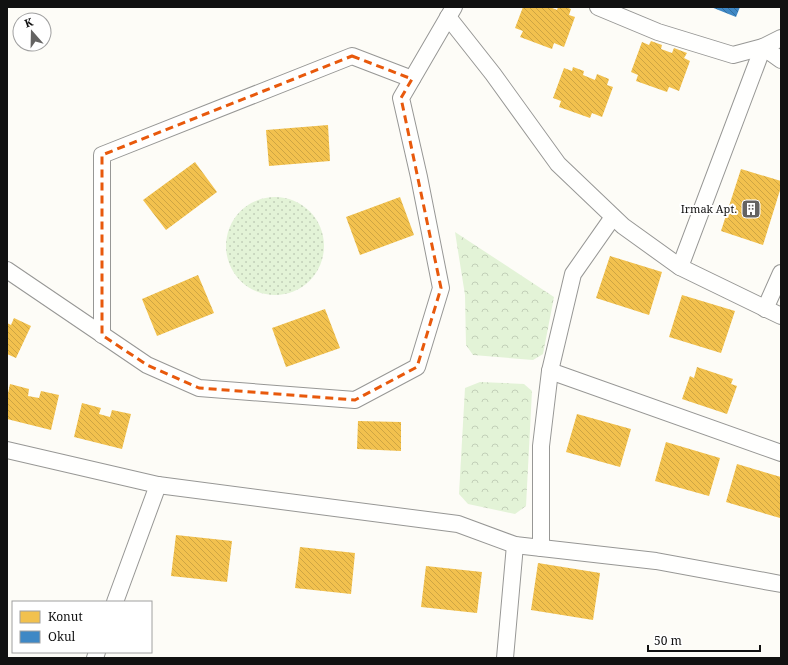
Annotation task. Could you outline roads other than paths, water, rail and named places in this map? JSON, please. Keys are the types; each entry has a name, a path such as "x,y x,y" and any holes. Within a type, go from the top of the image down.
{"street":[{"path":"598,7 625,12 658,32 733,55 763,47 781,38"},
{"path":"7,270 147,365 199,388 355,400 417,367 441,288 420,177 401,98 451,12 493,74 558,164 613,217 680,268 781,316"},
{"path":"763,47 781,60"},
{"path":"680,268 763,47"},
{"path":"102,335 102,155 352,56 412,79"},
{"path":"541,548 541,446 550,370 573,274 613,217"},
{"path":"765,309 781,273"},
{"path":"550,370 781,453"},
{"path":"7,450 158,485 458,524 515,545 656,561 781,584"},
{"path":"115,601 158,485"},
{"path":"505,658 515,545"}],"place":[{"name":"Irmak Apt.","path":"751,209"}]}
